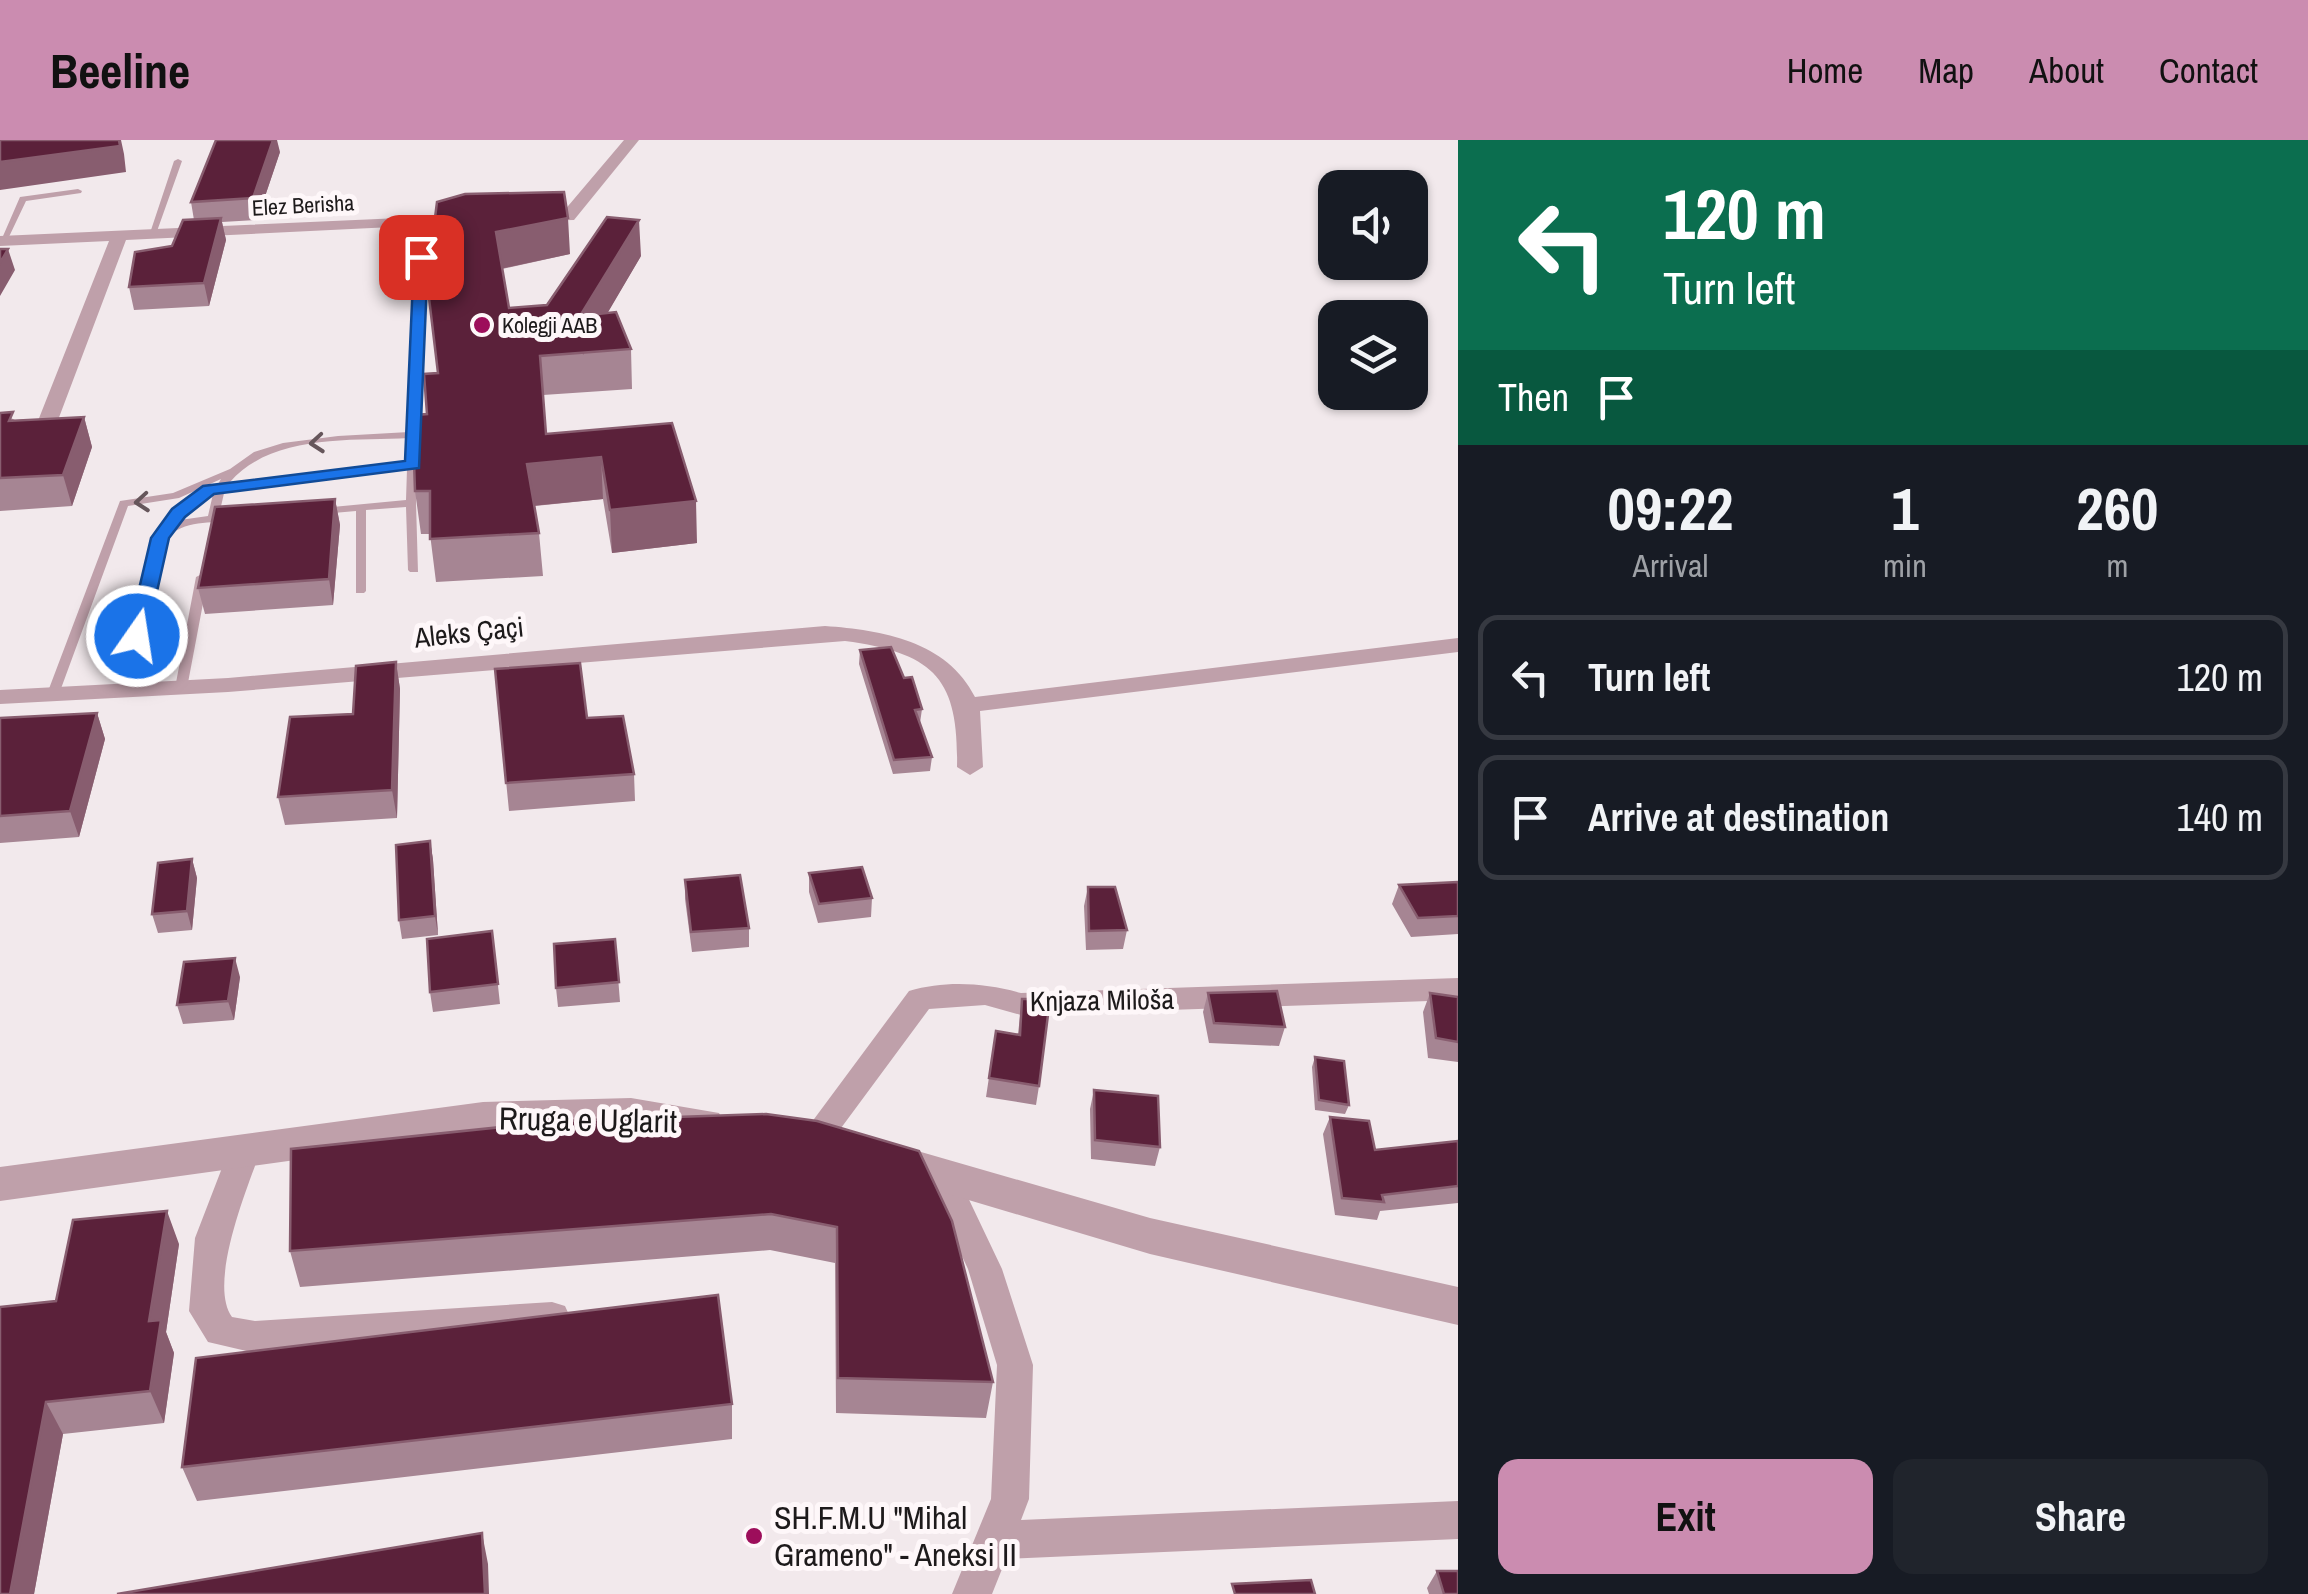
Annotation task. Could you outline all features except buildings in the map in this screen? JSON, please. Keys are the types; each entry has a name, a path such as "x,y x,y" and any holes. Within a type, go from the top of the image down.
{"street":[{"path":"514,218 568,216 632,140"},
{"name":"Elez Berisha","path":"2,241 496,219"},
{"path":"42,436 119,236"},
{"name":"Aleks Çaçi","path":"0,697 181,688 825,633 871,635 906,648 955,678 967,705"},
{"path":"970,766 967,705 1458,646"},
{"name":"Knjaza Miloša","path":"779,1133 920,1000 985,994 1022,1004 1458,989"},
{"name":"Rruga e Uglarit","path":"0,1184 242,1154 483,1118 631,1114 779,1133 1150,1236 1458,1306"},
{"path":"242,1154 212,1238 207,1311 221,1330 255,1337 592,1314"},
{"path":"940,1175 984,1270 1015,1365 1010,1499 972,1594"},
{"path":"995,1540 1458,1520"}],"lane":[{"path":"152,234 178,161"},
{"path":"2,241 25,198 78,191"},
{"path":"414,570 411,504 423,222"},
{"path":"53,694 124,504 175,496 281,446 414,434"},
{"path":"124,691 160,538 193,500 220,486 413,465"},
{"path":"210,535 220,486 233,470"},
{"path":"314,512 411,504"},
{"path":"360,591 361,508"},
{"path":"168,527 247,517"},
{"path":"181,688 204,566"}],"place":[{"name":"Kolegji AAB","path":"482,325"},
{"name":"SH.F.M.U \"Mihal Grameno\" - Aneksi II","path":"754,1536"}],"route":[{"path":"137,636 160,538 178,513 209,489 413,465 421,257"}]}
